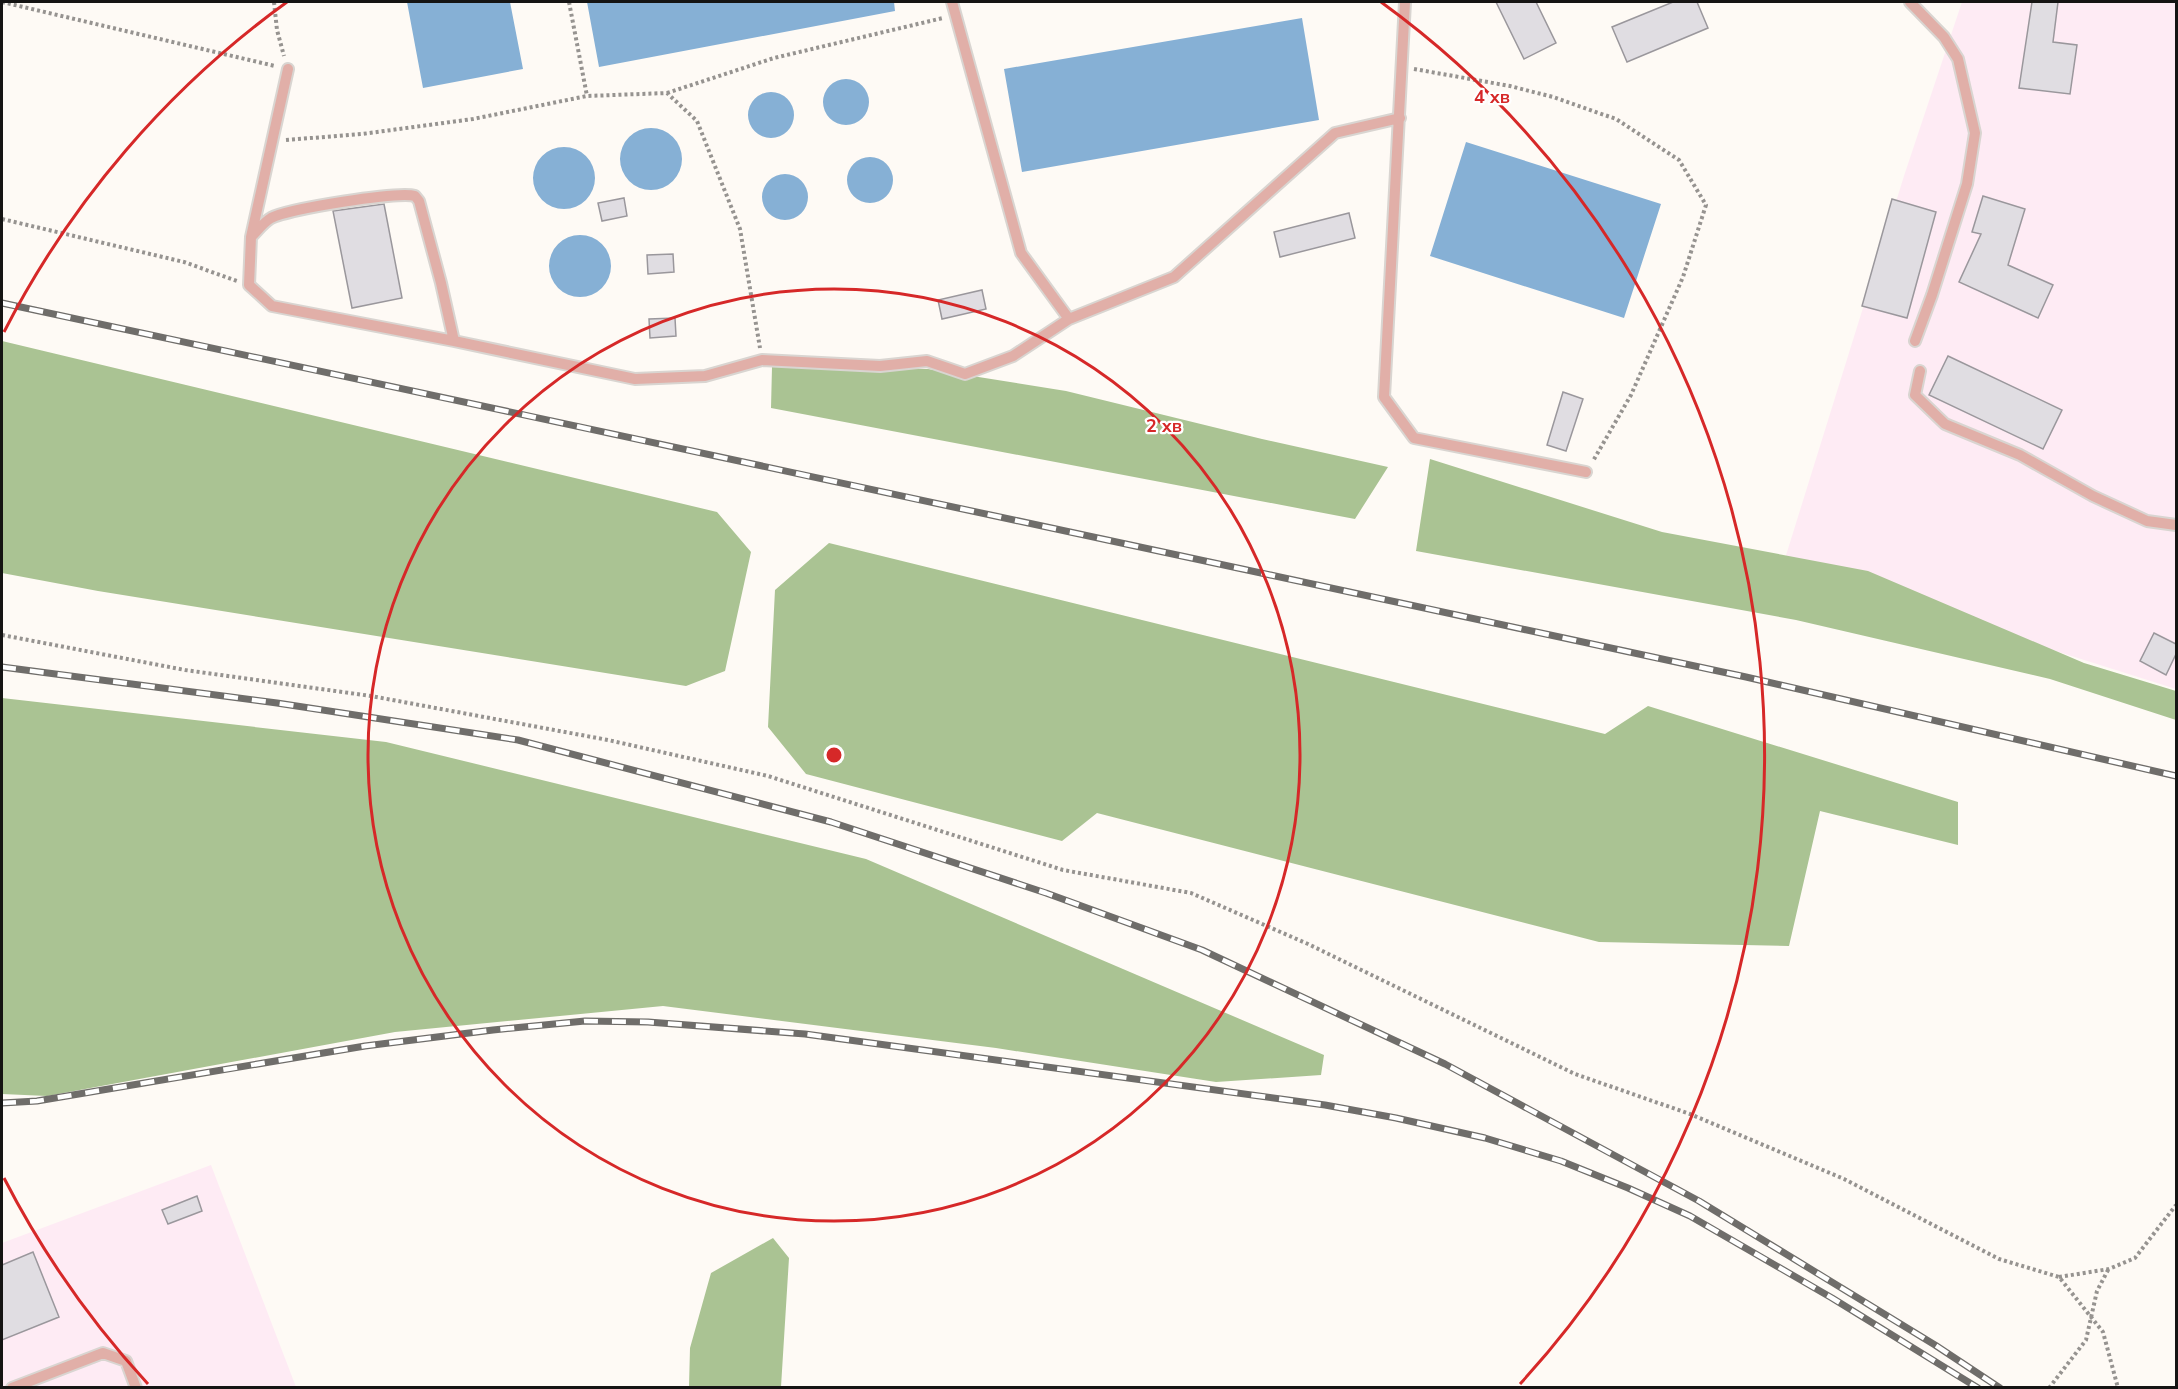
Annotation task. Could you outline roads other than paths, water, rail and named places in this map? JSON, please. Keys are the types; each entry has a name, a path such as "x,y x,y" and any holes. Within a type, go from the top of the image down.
{"lane":[{"path":"952,2 1021,253 1070,319"},
{"path":"1405,2 1384,397 1414,438 1586,472"},
{"path":"1910,2 1944,37 1958,59 1975,133 1967,184 1915,341"},
{"path":"288,69 251,237 249,285 272,306 454,340 634,379 705,376 762,360 880,366 927,361 965,374 1013,356 1070,319 1174,277 1335,133 1400,118"},
{"path":"251,237 270,218 290,211 396,194 415,196 419,201 454,340"},
{"path":"1920,371 1915,395 1946,424 2020,455 2093,496 2147,521 2176,525"},
{"path":"12,1388 103,1353 126,1361 136,1388"}],"water":[{"path":"407,2 510,2 523,69 423,88"},
{"path":"587,2 894,2 895,11 599,67"},
{"path":"1302,18 1319,120 1022,172 1004,69"},
{"path":"846,79 862,86 869,102 862,118 846,125 830,118 823,102 830,86"},
{"path":"771,92 787,99 794,115 787,131 771,138 755,131 748,115 755,99"},
{"path":"651,128 673,137 682,159 673,181 651,190 629,181 620,159 629,137"},
{"path":"1466,142 1661,204 1624,318 1430,256"},
{"path":"564,147 586,156 595,178 586,200 564,209 542,200 533,178 542,156"},
{"path":"870,157 886,164 893,180 886,196 870,203 854,196 847,180 854,164"},
{"path":"785,174 801,181 808,197 801,213 785,220 769,213 762,197 769,181"},
{"path":"580,235 602,244 611,266 602,288 580,297 558,288 549,266 558,244"}],"railway":[{"path":"2,303 1746,677 2176,776"},
{"path":"2,667 277,703 518,740 831,822 1046,893 1202,950 1445,1064 1699,1201 1935,1345 2000,1388"},
{"path":"2,1103 37,1101 365,1046 585,1021 648,1022 805,1034 1325,1105 1485,1138 1561,1161 1628,1188 1690,1216 1832,1298 1978,1388"}]}
